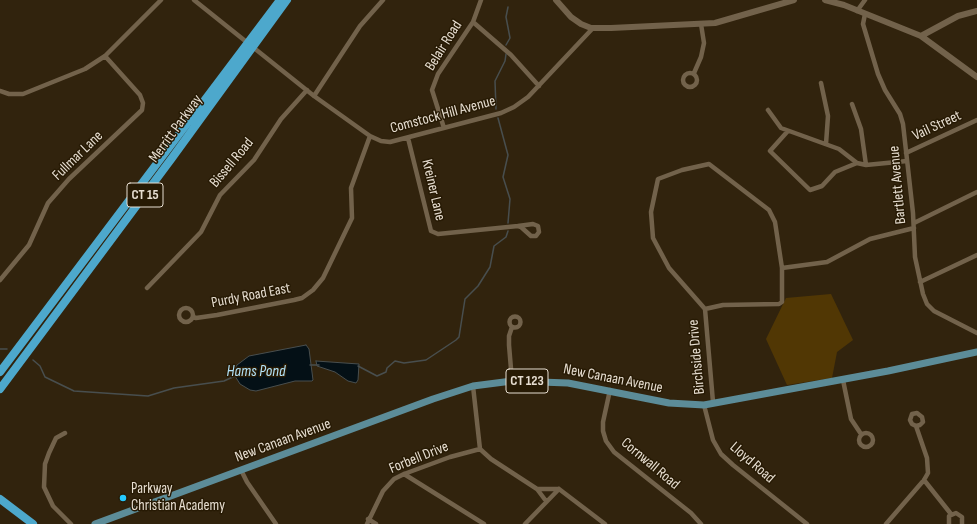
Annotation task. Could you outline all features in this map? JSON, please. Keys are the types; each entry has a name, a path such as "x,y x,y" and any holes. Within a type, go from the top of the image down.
{"highway":[{"name":"Merritt Parkway","path":"0,372 280,0"},
{"name":"Merritt Parkway","path":"0,388 172,158 287,0"},
{"path":"0,499 33,524"}],"main road":[{"name":"New Canaan Avenue","path":"95,524 433,399 473,386 512,381 568,382 669,403 704,405 843,380 977,352"}],"street":[{"path":"0,91 9,94 23,94 85,69 105,56 161,0"},
{"name":"Comstock Hill Avenue","path":"194,0 314,96 370,136 381,141 390,142 508,110 521,103 539,86 593,28"},
{"path":"314,96 360,26 382,0"},
{"name":"Belair Road","path":"444,128 432,90 438,74 473,22 481,0"},
{"path":"556,0 574,20 585,26 593,28 701,24 724,21 794,0"},
{"path":"825,0 921,36 977,77"},
{"path":"857,11 865,0"},
{"path":"921,36 958,16 977,11"},
{"name":"Bartlett Avenue","path":"865,14 863,24 878,74 902,119 914,225 915,257 926,302 934,311 977,332"},
{"path":"473,22 511,55 539,86"},
{"path":"694,73 702,57 704,43 701,24"},
{"name":"Fullmar Lane","path":"0,280 30,245 48,203 69,179 142,110 143,103 140,95 105,56"},
{"path":"821,83 828,116 826,144"},
{"name":"Bissell Road","path":"147,288 201,232 220,195 254,160 281,119 307,90"},
{"path":"852,104 861,129 866,165"},
{"path":"768,110 781,128 787,132 839,149 856,163 866,165 907,161"},
{"name":"Vail Street","path":"906,153 977,120"},
{"path":"787,132 770,151 810,190 822,186 835,172 856,163"},
{"name":"Purdy Road East","path":"193,317 196,318 217,315 294,300 302,298 313,290 323,278 352,218 351,188 370,136"},
{"name":"Kreiner Lane","path":"408,138 430,230 438,234 518,226"},
{"name":"Birchside Drive","path":"705,309 723,305 779,304 782,302 782,268 775,222 769,210 709,164 682,170 658,179 651,212 653,238 669,268 705,309 714,402"},
{"path":"782,268 827,262 870,239 914,225 977,192"},
{"path":"920,282 977,255"},
{"path":"512,327 508,345 512,381"},
{"path":"843,380 851,419 861,434"},
{"path":"473,386 480,449 491,459 537,489 546,501"},
{"name":"Cornwall Road","path":"610,390 603,422 603,431 606,440 614,452 691,513 701,524"},
{"name":"Lloyd Road","path":"704,405 713,440 721,454 733,466 807,524"},
{"path":"886,524 924,480 928,467 916,426"},
{"path":"65,433 56,438 49,453 45,464 44,487 53,506 70,524"},
{"name":"Forbell Drive","path":"367,521 388,484 404,474 450,457 480,449"},
{"path":"241,470 247,482 276,524"},
{"path":"404,474 484,524"},
{"path":"924,480 951,514"},
{"path":"537,489 559,489 605,524"},
{"path":"525,524 559,489"},
{"path":"951,514 956,513 960,515 962,524"},
{"path":"949,524 948,518 951,514"},
{"path":"367,521 376,524"}],"shaded area":[{"path":"831,294 853,340 837,352 832,378 787,385 766,339 786,298"}],"water":[{"name":"Hams Pond","path":"306,345 309,349 312,381 295,381 256,391 250,390 240,384 233,372 237,365 249,356"},
{"path":"316,361 359,364 358,380 356,383 348,381 335,372 317,366"}],"waterway":[{"path":"506,45 510,38 506,17 508,7"},
{"path":"496,109 495,81 505,61 506,54"},
{"path":"498,118 508,155 503,177 510,199 508,223"},
{"path":"358,366 377,376 386,372 387,368 395,361 404,363 426,360 456,340 459,337 465,299 478,286 490,267 494,246 506,237 508,231"},
{"path":"0,349 7,349"},
{"path":"33,360 40,366 45,377 74,391 148,396 174,388 224,381 235,376"},
{"path":"310,365 319,365"}],"place":[{"name":"Parkway Christian Academy","path":"123,498"}]}
